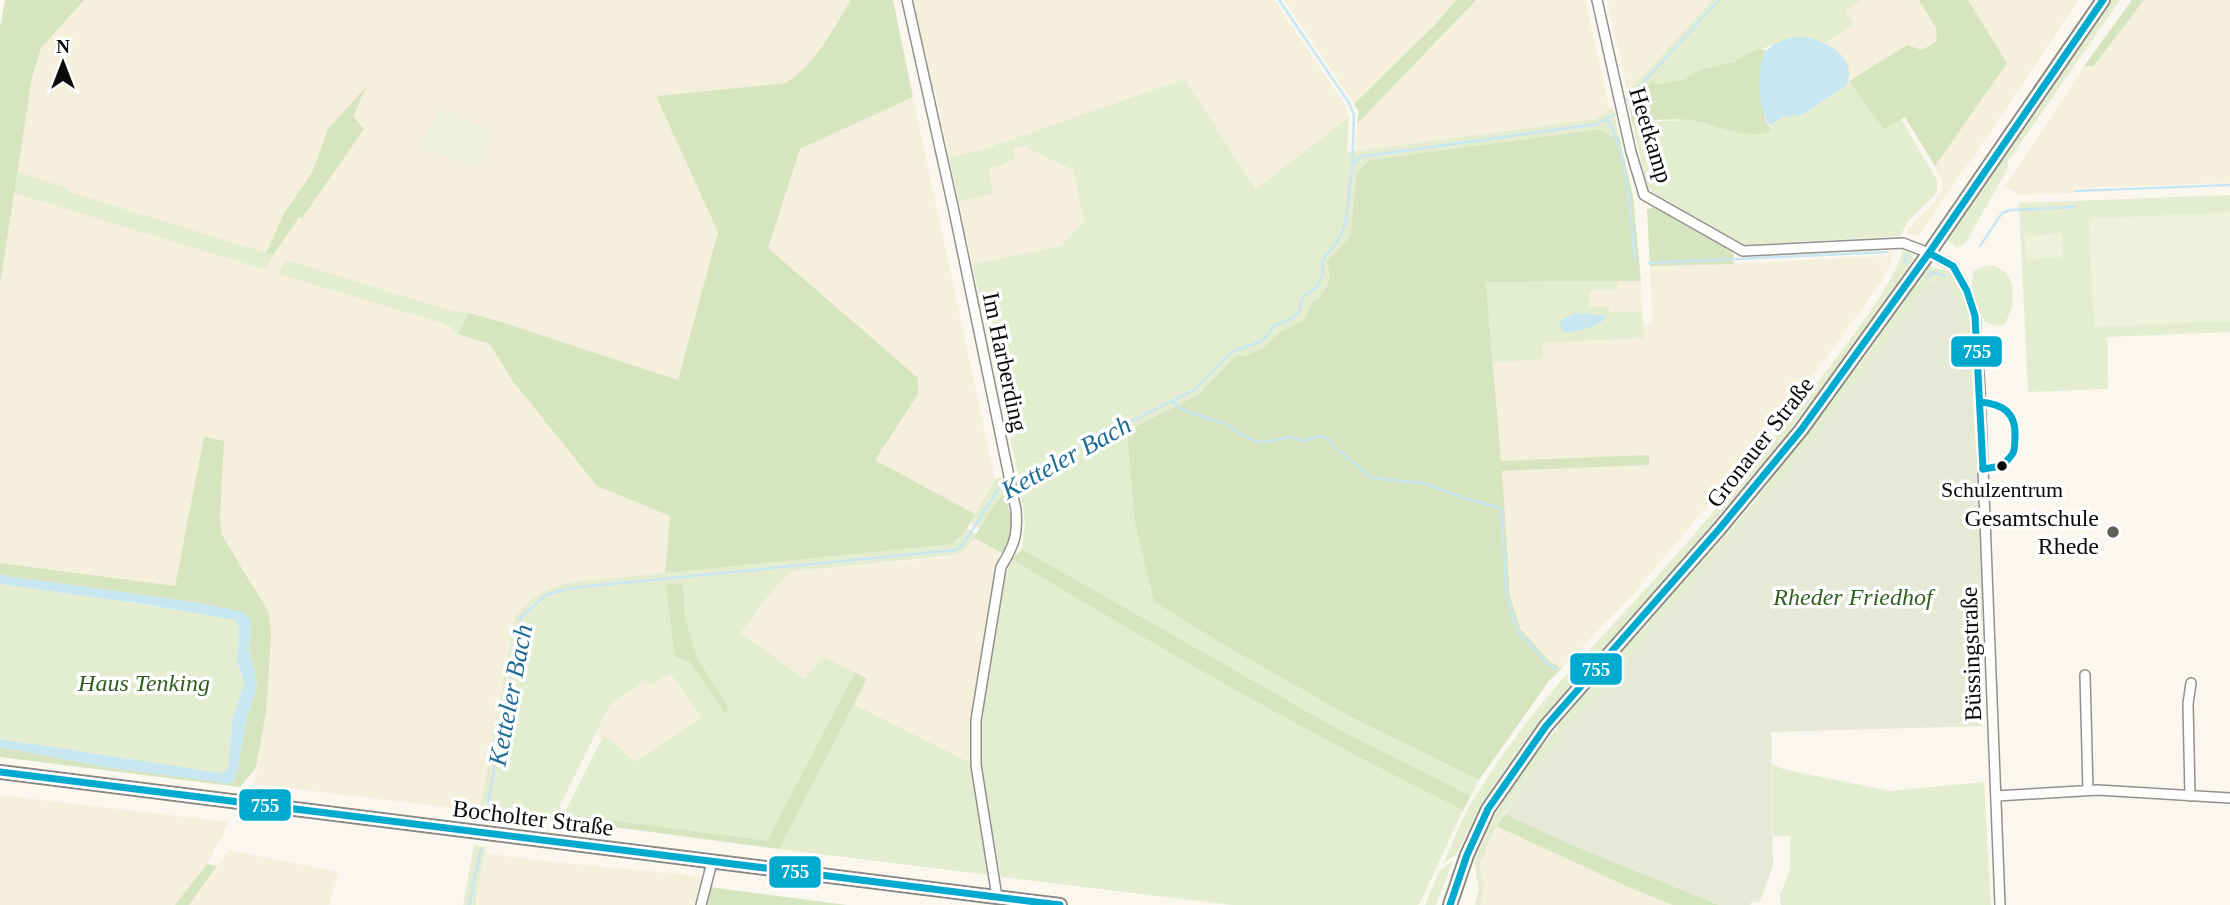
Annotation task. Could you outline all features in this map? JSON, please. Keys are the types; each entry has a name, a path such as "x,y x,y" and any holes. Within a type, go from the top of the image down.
{"main road":[{"name":"Gronauer Straße","path":"1450,905 1467,855 1488,809 1546,726 1720,528 1801,430 1929,253 2103,0"},
{"name":"Bocholter Straße","path":"0,772 1060,905"}],"street":[{"name":"Im Harberding","path":"907,0 954,211 1018,530 1012,549 1001,567 976,720 976,765 997,897"},
{"name":"Heetkamp","path":"1597,0 1631,152 1644,195 1743,251 1903,243 1929,253"},
{"name":"Büssingstraße","path":"1929,253 1953,265 1967,291 1975,322 2000,905"},
{"path":"2085,675 2088,790"},
{"path":"2190,796 2188,704 2191,683"},
{"path":"1996,796 2088,790 2230,798"},
{"path":"701,905 712,862"}],"shaded area":[{"path":"84,0 851,0 816,55 801,73 786,83 657,96 718,232 678,380 469,313 459,334 490,343 512,380 597,486 670,516 665,573 554,586 515,616 481,808 462,809 254,784 266,712 271,636 250,579 222,535 220,518 224,441 204,438 175,586 0,563 0,284 32,78 41,48"},
{"path":"912,0 1274,0 1346,106 1349,117 1256,190 1184,79 978,151 949,157"},
{"path":"1284,0 1456,0 1434,26 1354,104"},
{"path":"1476,0 1585,0 1610,111 1595,119 1355,151 1357,124"},
{"path":"1607,0 1712,0 1626,94 1624,73"},
{"path":"1862,0 1919,0 1936,28 1937,41 1922,50 1906,45 1849,81 1849,71 1826,43 1853,25 1845,10"},
{"path":"1968,0 2079,0 1920,235 1907,235 1909,227 1933,204 1942,191 1942,180 1935,166 2006,63"},
{"path":"2144,0 2230,0 2230,183 2073,188 2073,193 2016,195 2014,190 2004,188 2084,66 2095,66"},
{"path":"913,97 995,479 975,514 875,460 768,248 800,149"},
{"path":"1028,145 1029,149 1073,170 1084,221 1061,246 972,264 959,202 993,194 987,169 1000,166 1013,148"},
{"path":"1894,251 1886,275 1758,446 1633,594 1562,668 1550,662 1520,628 1510,596 1502,471 1649,465 1649,456 1501,462 1493,363 1543,359 1542,343 1643,338 1643,326 1652,325 1650,266 1887,256"},
{"path":"1617,281 1641,281 1642,311 1609,312 1589,307 1589,290 1617,289"},
{"path":"974,538 1002,553 996,565 981,659 971,731 971,763 854,704 867,678 822,656 806,679 741,634 789,572 949,557 968,548"},
{"path":"670,673 701,718 635,763 608,737 596,735 610,705 646,681 650,687"},
{"path":"0,795 229,822 207,864 175,905 0,905"},
{"path":"1496,826 1673,905 1480,905 1484,886 1480,864"},
{"path":"229,850 339,872 329,905 189,905"},
{"path":"485,853 701,876 694,905 476,905"}],"green space":[{"path":"5,0 84,0 41,48 32,78 0,284 0,28"},
{"path":"851,0 893,0 913,97 800,149 768,248 918,378 918,394 875,460 975,514 964,533 953,544 665,573 670,516 597,486 512,380 490,344 458,334 469,313 678,380 718,232 656,96 786,83 815,56"},
{"path":"1456,0 1476,0 1357,124 1359,111 1354,104 1434,26"},
{"path":"1712,0 1862,0 1845,10 1854,25 1826,43 1812,39 1789,39 1734,62 1699,71 1680,81 1656,84 1653,80 1629,106 1626,94"},
{"path":"1919,0 1968,0 2007,63 1935,166 1905,117 1884,129 1849,81 1907,45 1922,50 1937,41 1936,28"},
{"path":"2110,0 2120,0 2007,163 2008,168 1966,242 1958,248 1947,240"},
{"path":"2132,0 2144,0 2094,66 2084,66"},
{"path":"1757,49 1766,50 1763,56 1765,120 1772,130 1741,133 1687,120 1632,122 1629,106 1654,79 1656,84 1683,80 1700,70 1734,62"},
{"path":"1184,79 1256,189 1349,117 1347,152 1595,119 1613,108 1619,136 1611,136 1600,129 1369,160 1357,172 1350,237 1327,261 1330,275 1328,284 1319,299 1312,303 1303,321 1280,332 1262,349 1243,356 1237,355 1199,394 1127,431 1154,602 1353,718 1479,780 1471,796 1336,728 1022,549 1025,522 1019,479 972,264 1061,246 1084,221 1073,170 1029,149 1028,145 1013,148 1015,158 988,169 993,194 959,202 949,157 978,151"},
{"path":"1849,81 1884,128 1901,119 1937,180 1934,196 1909,220 1900,236 1745,245 1654,194 1647,185 1632,122 1690,120 1739,132 1772,130 1770,125 1781,118 1804,114 1846,86"},
{"path":"367,86 353,116 364,129 273,255 266,253 285,212 312,173 328,129"},
{"path":"440,110 491,129 480,166 421,149"},
{"path":"1601,129 1611,136 1619,136 1633,196 1641,281 1486,282 1501,461 1649,455 1649,465 1502,471 1510,596 1520,628 1550,662 1562,668 1549,681 1479,780 1353,718 1154,602 1135,522 1127,431 1199,394 1237,355 1243,356 1262,349 1280,332 1303,321 1312,303 1319,298 1328,284 1330,275 1327,261 1350,237 1357,172 1369,160"},
{"path":"2,167 68,188 70,192 273,255 266,270 1,189"},
{"path":"2230,195 2230,332 2107,337 2108,389 2028,392 2019,203"},
{"path":"1653,207 1733,252 1734,264 1650,266 1647,210"},
{"path":"2230,212 2230,321 2094,327 2089,219"},
{"path":"2061,234 2063,257 2026,260 2025,236"},
{"path":"1903,250 1909,250 1914,258 1851,349 1788,432 1695,545 1528,736 1482,803 1456,855 1442,864 1467,811 1522,728 1558,684 1688,542 1764,450 1867,316 1889,282"},
{"path":"287,260 452,311 469,313 458,334 452,333 453,328 442,323 279,274"},
{"path":"1988,265 2005,272 2012,288 2009,316 2004,324 1995,326 1985,322 1973,291 1974,271"},
{"path":"1929,266 1950,273 1960,286 1967,306 1975,358 1978,454 1973,454 1969,345 1935,278 1927,285 1801,456 1532,771 1496,826 1480,864 1484,886 1480,905 1475,905 1479,888 1474,862 1490,823 1522,772 1575,705 1750,507 1868,353"},
{"name":"Rheder Friedhof","path":"1938,277 1951,288 1960,307 1970,357 1973,453 1978,454 1983,579 1982,726 1771,732 1773,866 1759,903 1752,901 1750,905 1719,905 1570,844 1505,814 1532,771 1801,456 1927,285"},
{"path":"1617,281 1617,290 1589,290 1589,306 1609,307 1609,312 1642,311 1644,338 1543,343 1543,359 1493,363 1486,282"},
{"path":"204,437 224,441 220,518 222,535 269,613 271,636 266,712 256,768 240,787 0,757 0,747 106,767 232,783 238,770 245,725 257,681 249,650 251,624 242,612 194,602 0,575 0,563 175,586"},
{"path":"1005,477 1008,491 991,509 981,529 970,523 995,479"},
{"path":"1005,492 1012,529 1002,553 974,538 991,509"},
{"path":"967,528 977,534 968,548 956,555 789,572 741,633 805,679 822,656 855,672 767,842 564,814 602,738 608,737 635,762 701,718 670,673 650,687 646,681 610,705 553,820 493,810 490,822 478,820 515,616 541,593 574,582 944,545 958,541","holes":["683,584 685,617 697,657 728,707 725,714 689,661 667,585"]},
{"path":"1022,549 1336,728 1471,796 1463,810 1291,721 1012,559"},
{"path":"1012,559 1343,748 1463,810 1420,903 1232,905 1001,877 981,768 979,731 999,594"},
{"path":"683,583 685,617 697,657 728,707 726,715 689,661 675,657 666,585"},
{"name":"Haus Tenking","path":"0,584 235,620 239,627 237,661 244,682 232,722 228,768 221,773 212,772 0,739"},
{"path":"855,672 867,679 779,849 561,820 564,814 767,841"},
{"path":"854,704 971,763 990,875 779,849"},
{"path":"1772,764 1783,769 1890,791 1984,782 1991,905 1781,905 1780,895 1790,869 1790,836 1773,836"},
{"path":"1505,814 1570,844 1719,905 1673,905 1626,886 1496,826"},
{"path":"474,845 486,847 476,905 463,905"},
{"path":"1453,861 1436,905 1425,905 1439,871"},
{"path":"207,864 217,866 189,905 175,905"},
{"path":"709,887 847,905 704,905"}],"water":[{"path":"1794,37 1814,39 1835,49 1848,65 1846,86 1804,114 1781,118 1770,125 1761,99 1761,64 1770,47"},
{"path":"1575,313 1604,315 1605,319 1586,329 1563,332 1561,320"},
{"path":"0,575 194,602 243,612 249,617 249,650 257,681 245,725 238,770 232,784 106,767 0,747 0,739 221,773 228,768 232,722 244,682 237,661 239,627 235,620 0,584"}],"waterway":[{"path":"1279,0 1349,103 1354,115 1352,167"},
{"name":"Ketteler Bach","path":"1627,100 1719,0"},
{"name":"Ketteler Bach","path":"486,816 521,617 546,595 570,588 956,550 962,546 999,488 1194,390 1231,352 1262,341 1274,326 1293,318 1299,311 1303,297 1317,287 1323,273 1322,263 1325,256 1341,235 1346,220 1352,167 1360,157 1597,124 1615,114"},
{"path":"1607,120 1620,149 1624,168 1635,262"},
{"path":"2075,191 2230,185"},
{"path":"1980,246 2002,213 2011,210 2075,207"},
{"path":"1649,263 1888,252"},
{"path":"1904,263 1907,255"},
{"path":"1927,278 1932,272 1945,276"},
{"path":"1172,401 1183,410 1225,424 1254,441 1291,437 1303,441 1319,436 1327,438 1372,478 1424,483 1501,508 1507,597 1517,630 1549,665 1558,669"},
{"name":"Ketteler Bach","path":"469,905 481,849"}],"transit line":[{"name":"755","path":"1450,905 1467,855 1488,809 1546,726 1720,528 1801,430 1929,253 2103,0"},
{"name":"755","path":"1929,253 1953,266 1967,291 1975,316 1983,469"},
{"name":"755","path":"1980,402 2001,407 2010,415 2015,428 2015,447 2011,456 2002,466 1983,469"},
{"name":"755","path":"0,772 1060,905"}],"place":[{"name":"Schulzentrum","path":"2002,466"},
{"name":"Gesamtschule Rhede","path":"2113,532"}]}
